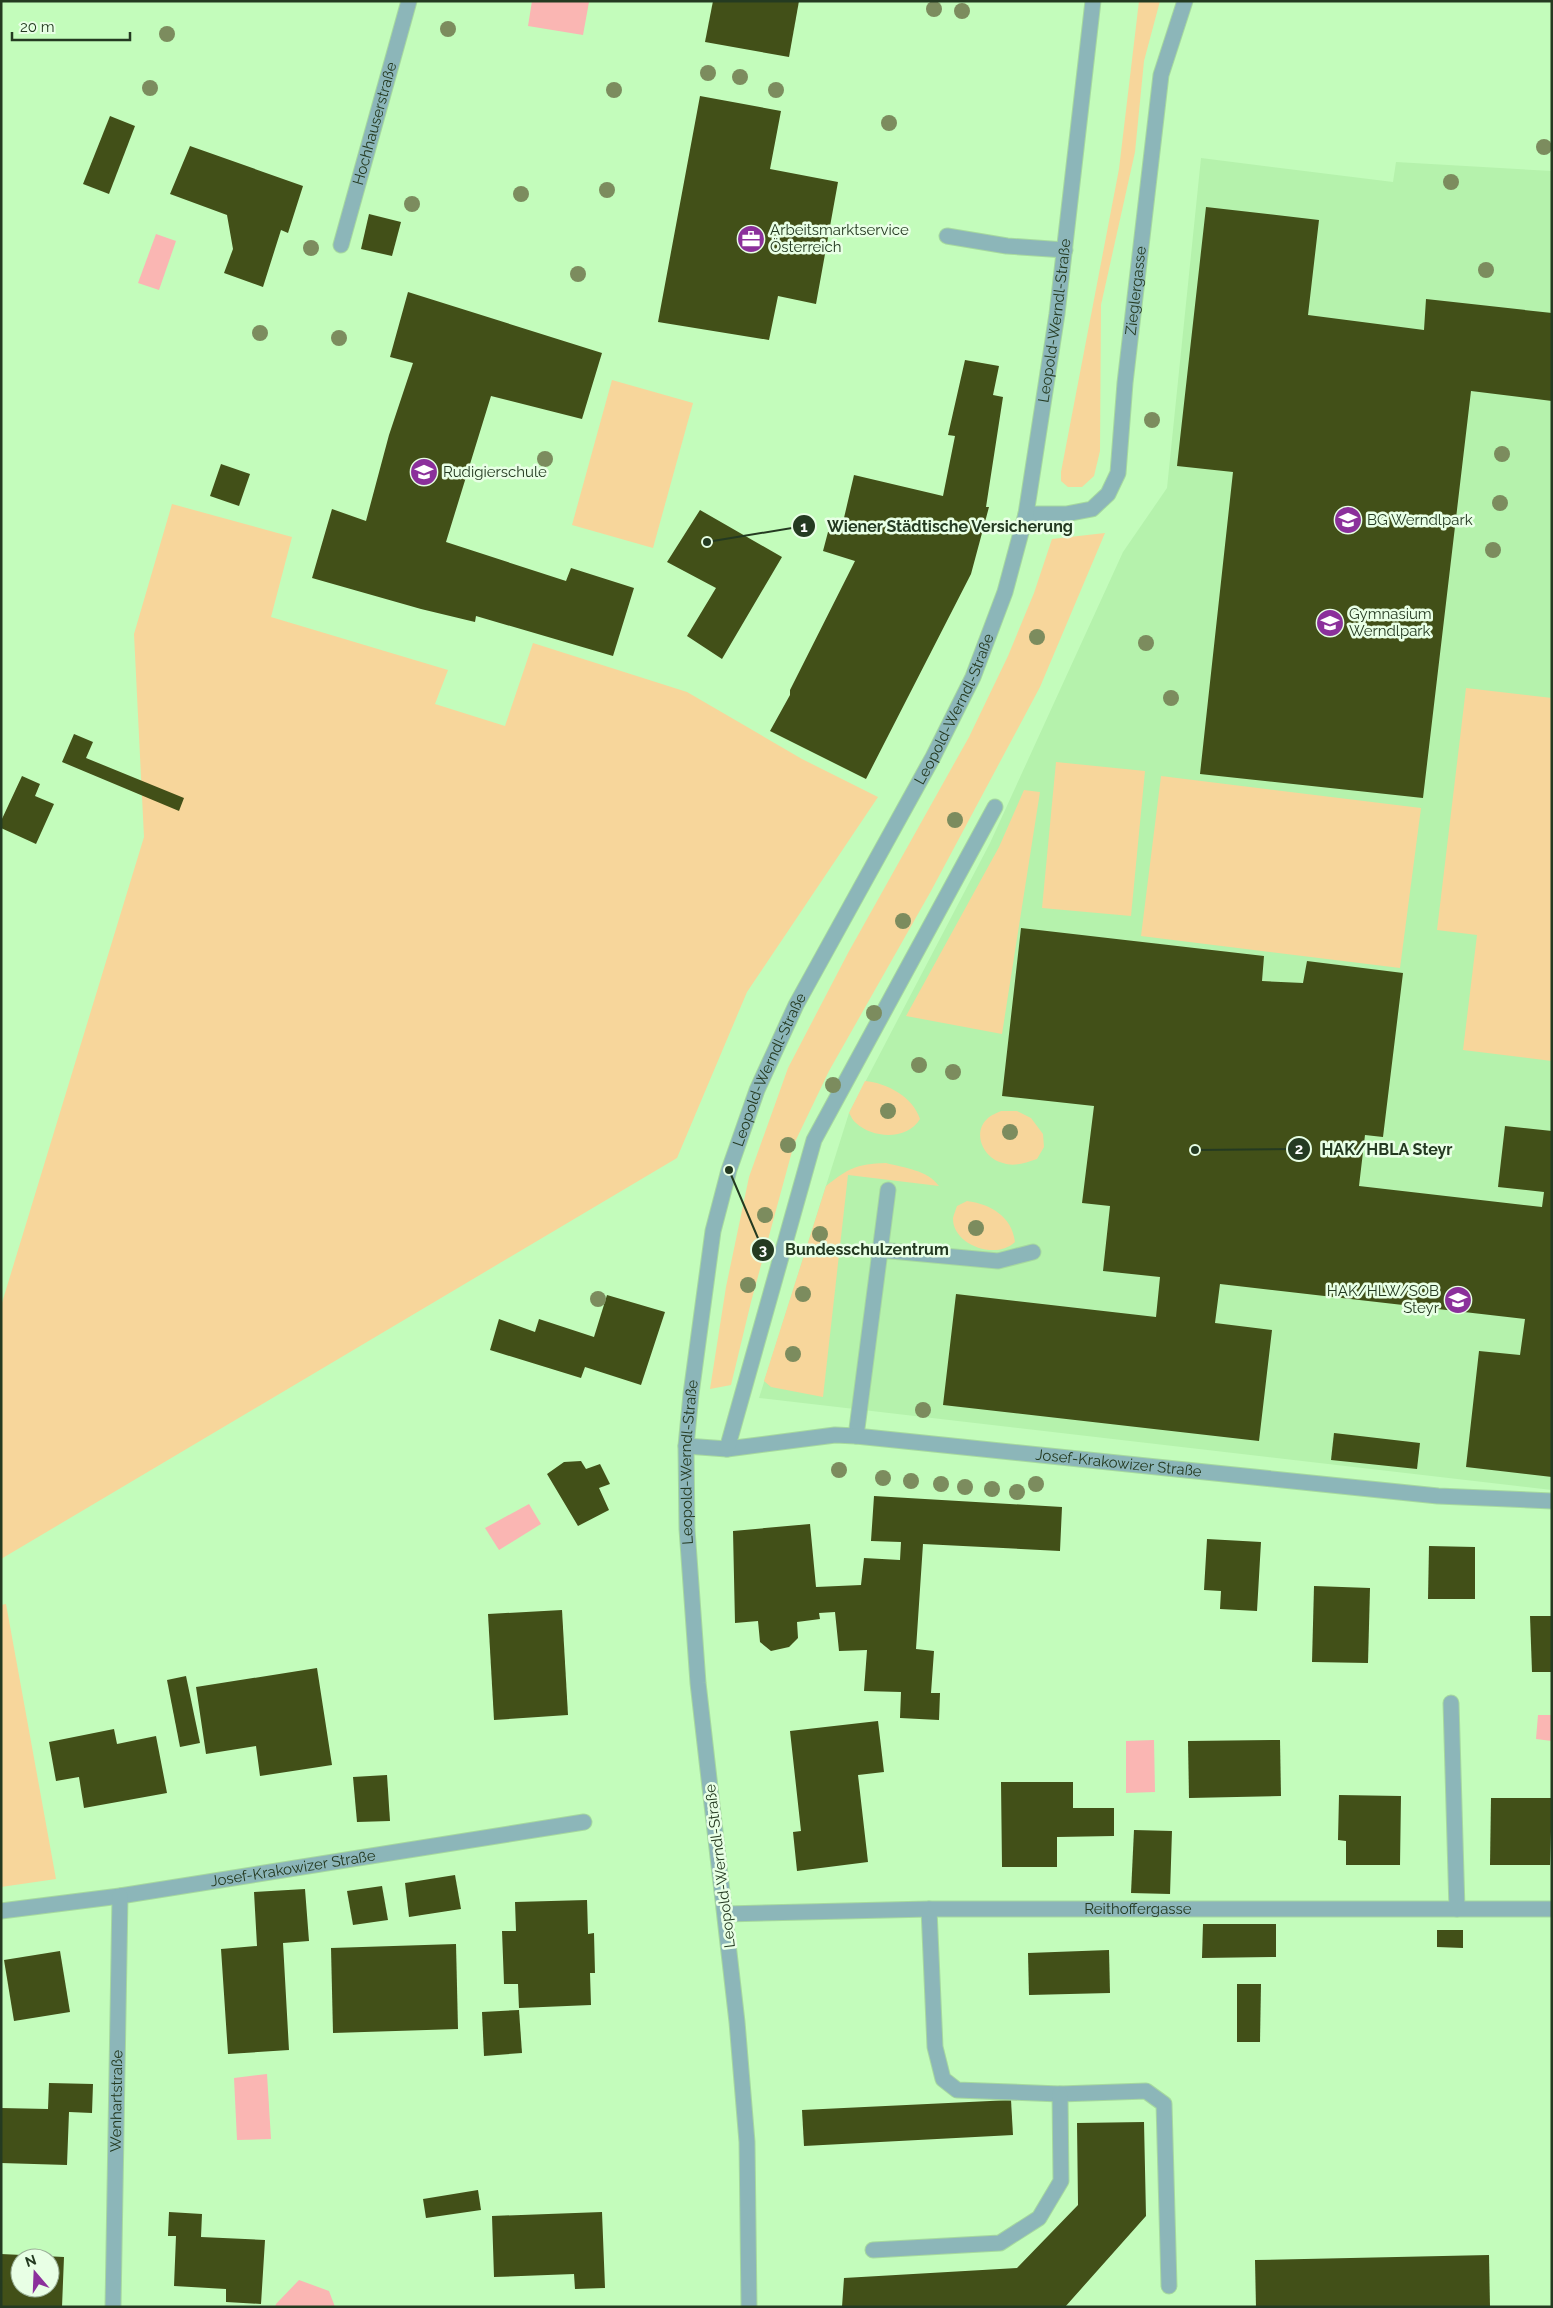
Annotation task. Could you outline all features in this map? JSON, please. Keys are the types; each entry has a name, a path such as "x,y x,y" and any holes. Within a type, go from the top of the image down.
{"street":[{"name":"Hochhauserstraße","path":"341,245 409,1"},
{"name":"Leopold-Werndl-Straße","path":"749,2307 746,2142 726,1914 698,1683 688,1542 686,1446 691,1394 713,1231 728,1170 757,1090 796,1005 934,757 973,676 1005,592 1026,514 1065,250 1093,1"},
{"name":"Zieglergasse","path":"1026,514 1066,514 1092,509 1108,494 1118,473 1125,383 1161,75 1184,1"},
{"path":"946,236 1007,246 1065,250"},
{"path":"727,1449 814,1140 995,807"},
{"path":"856,1436 888,1190"},
{"path":"880,1250 998,1261 1033,1252"},
{"name":"Josef-Krakowizer Straße","path":"686,1446 727,1449 835,1435 856,1436 1438,1496 1552,1501"},
{"path":"1451,1703 1457,1909"},
{"name":"Josef-Krakowizer Straße","path":"1,1911 120,1896 584,1822"},
{"name":"Wenhartstraße","path":"112,2307 120,1896"},
{"path":"929,1909 935,2048 943,2079 957,2090 1060,2094 1146,2091 1164,2104 1169,2286"},
{"name":"Reithoffergasse","path":"726,1914 929,1909 1552,1909"},
{"path":"873,2250 1000,2243 1039,2218 1061,2181 1060,2094"}],"shaded area":[{"path":"532,1 589,2 583,35 528,26"},
{"path":"1139,1 1160,1 1144,61 1135,152 1101,305 1100,451 1094,476 1082,487 1068,487 1061,481 1061,472 1119,169"},
{"path":"1201,158 1393,182 1396,162 1552,171 1552,1490 759,1398 849,1113 990,843 1123,552 1167,488"},
{"path":"156,234 176,241 159,290 138,283"},
{"path":"612,380 693,403 653,548 572,525"},
{"path":"172,504 292,537 271,617 448,670 435,704 505,726 533,643 687,692 802,759 878,797 747,992 677,1158 1,1559 1,1306 144,837 134,634"},
{"path":"1105,533 1040,687 931,891 829,1071 794,1144 751,1302 731,1385 710,1389 726,1287 749,1177 788,1068 848,953 969,737 1008,656 1034,593 1052,539"},
{"path":"1466,688 1552,698 1552,1061 1463,1050 1477,935 1437,930"},
{"path":"1056,762 1145,771 1131,916 1042,908"},
{"path":"1161,776 1421,808 1400,968 1141,936"},
{"path":"1024,790 1040,792 1002,1034 906,1016 999,847"},
{"path":"865,1081 890,1088 912,1104 920,1119 915,1126 899,1134 890,1135 871,1132 855,1122 849,1113"},
{"path":"1001,1111 1017,1111 1031,1118 1043,1134 1044,1147 1037,1159 1011,1165 996,1161 985,1151 980,1138 980,1131 989,1117"},
{"path":"886,1163 922,1173 939,1186 848,1175 823,1397 771,1387 764,1381 826,1186 853,1168 867,1164"},
{"path":"967,1201 992,1208 1005,1218 1013,1233 1015,1242 997,1250 986,1250 967,1242 959,1235 953,1218 957,1206"},
{"path":"529,1504 541,1524 499,1550 485,1528"},
{"path":"6,1604 56,1879 1,1887 1,1605"},
{"path":"1538,1715 1552,1715 1552,1741 1536,1739"},
{"path":"1154,1740 1155,1792 1126,1793 1126,1741"},
{"path":"267,2074 271,2139 237,2140 234,2078"},
{"path":"299,2280 329,2291 335,2307 275,2307"}],"building":[{"path":"713,1 799,1 789,57 705,42"},
{"name":"Arbeitsmarktservice Österreich","path":"700,96 781,111 770,169 838,182 816,304 778,296 769,340 658,322"},
{"path":"110,116 135,126 109,194 83,184"},
{"path":"190,146 303,186 288,233 281,230 263,287 224,273 233,249 227,215 170,194"},
{"name":"Gymnasium Werndlpark","path":"1206,207 1319,220 1308,315 1424,330 1426,299 1552,313 1552,401 1471,391 1423,798 1200,774 1233,472 1177,466"},
{"path":"369,214 401,222 392,256 361,249"},
{"name":"Rudigierschule","path":"408,292 602,353 582,419 491,396 446,542 566,581 571,568 634,588 613,656 476,616 475,622 421,609 312,578 332,509 366,521 389,435 413,363 390,357"},
{"path":"965,360 999,366 993,395 1003,397 986,507 989,507 971,574 866,779 770,731 790,695 790,690 855,561 823,551 828,532 840,535 854,475 943,496 955,436 948,435"},
{"path":"221,464 250,474 239,506 210,496"},
{"path":"700,510 782,557 722,659 687,636 716,588 667,562"},
{"path":"74,734 93,742 86,758 184,798 179,811 62,762"},
{"path":"22,776 40,784 35,796 54,804 36,844 1,828 1,821"},
{"path":"1021,928 1264,956 1262,981 1303,983 1307,961 1403,973 1383,1137 1365,1135 1359,1186 1542,1207 1544,1192 1498,1187 1505,1126 1552,1131 1552,1477 1466,1467 1479,1351 1520,1355 1525,1319 1220,1284 1215,1323 1272,1330 1259,1441 943,1405 956,1294 1156,1317 1160,1277 1103,1271 1110,1206 1082,1203 1094,1106 1002,1096"},
{"path":"607,1295 665,1312 641,1385 585,1367 581,1378 490,1350 499,1319 535,1332 539,1319 594,1337"},
{"path":"1334,1433 1420,1443 1417,1469 1331,1460"},
{"path":"581,1461 586,1469 600,1464 610,1484 599,1488 609,1510 578,1526 547,1474 564,1462"},
{"path":"874,1496 1062,1507 1060,1551 923,1544 916,1649 934,1651 931,1693 940,1693 939,1720 900,1718 901,1692 864,1691 867,1650 839,1651 835,1612 819,1613 820,1619 797,1622 798,1638 789,1647 771,1651 760,1642 758,1621 735,1623 733,1531 810,1524 816,1587 861,1585 864,1558 900,1560 901,1542 871,1541"},
{"path":"1207,1539 1261,1542 1257,1611 1220,1609 1221,1591 1204,1590"},
{"path":"1429,1546 1475,1547 1475,1599 1428,1599"},
{"path":"1314,1586 1370,1588 1368,1663 1312,1662"},
{"path":"562,1610 568,1715 494,1720 488,1614"},
{"path":"1530,1616 1552,1616 1552,1672 1532,1672"},
{"path":"317,1668 332,1765 260,1776 256,1746 206,1754 196,1687"},
{"path":"186,1676 200,1743 180,1747 167,1680"},
{"path":"878,1721 884,1772 858,1775 868,1862 797,1871 793,1832 801,1831 790,1731"},
{"path":"114,1729 117,1744 156,1736 167,1793 84,1808 79,1777 56,1781 49,1742"},
{"path":"1280,1740 1281,1796 1189,1798 1188,1741"},
{"path":"387,1775 390,1821 357,1822 353,1777"},
{"path":"1001,1782 1073,1782 1073,1808 1114,1808 1114,1836 1057,1837 1057,1867 1002,1867"},
{"path":"1339,1795 1401,1796 1400,1865 1346,1865 1346,1841 1338,1840"},
{"path":"1491,1798 1552,1798 1550,1865 1490,1865"},
{"path":"1134,1830 1172,1831 1170,1894 1131,1893"},
{"path":"455,1875 461,1909 409,1917 405,1883"},
{"path":"382,1886 388,1920 353,1925 347,1891"},
{"path":"305,1889 309,1941 283,1943 289,2050 228,2054 221,1949 257,1946 254,1892"},
{"path":"587,1900 588,1934 594,1933 595,1973 590,1973 591,2005 519,2008 518,1984 504,1984 502,1931 516,1931 515,1902"},
{"path":"1203,1924 1276,1924 1276,1957 1202,1958"},
{"path":"1437,1930 1463,1930 1463,1948 1437,1947"},
{"path":"456,1944 458,2029 333,2033 331,1948"},
{"path":"1109,1950 1110,1993 1029,1995 1028,1953"},
{"path":"60,1951 70,2012 14,2021 4,1960"},
{"path":"1237,1984 1261,1984 1260,2042 1237,2042"},
{"path":"519,2010 522,2053 484,2056 482,2012"},
{"path":"49,2083 93,2084 92,2113 69,2112 67,2165 1,2163 1,2108 48,2109"},
{"path":"1011,2100 1013,2135 804,2146 802,2110"},
{"path":"1144,2122 1146,2216 1065,2307 842,2307 844,2278 1017,2268 1078,2205 1077,2123"},
{"path":"478,2190 481,2210 426,2218 423,2199"},
{"path":"169,2212 202,2214 201,2237 265,2240 261,2304 226,2302 226,2289 174,2286 176,2236 168,2236"},
{"path":"602,2212 605,2288 575,2289 574,2274 494,2277 492,2216"},
{"path":"1,2254 10,2254 10,2298 60,2298 60,2257 64,2257 62,2307 1,2307"},
{"path":"1489,2255 1490,2307 1256,2307 1255,2260"}],"place":[{"name":"Arbeitsmarktservice Österreich","path":"751,239"},
{"name":"Rudigierschule","path":"424,472"},
{"name":"BG Werndlpark","path":"1348,520"},
{"name":"Wiener Städtische Versicherung","path":"707,542"},
{"name":"Gymnasium Werndlpark","path":"1330,623"},
{"name":"HAK/HBLA Steyr","path":"1195,1150"},
{"name":"Bundesschulzentrum","path":"729,1170"},
{"name":"HAK/HLW/SOB Steyr","path":"1458,1300"}]}
